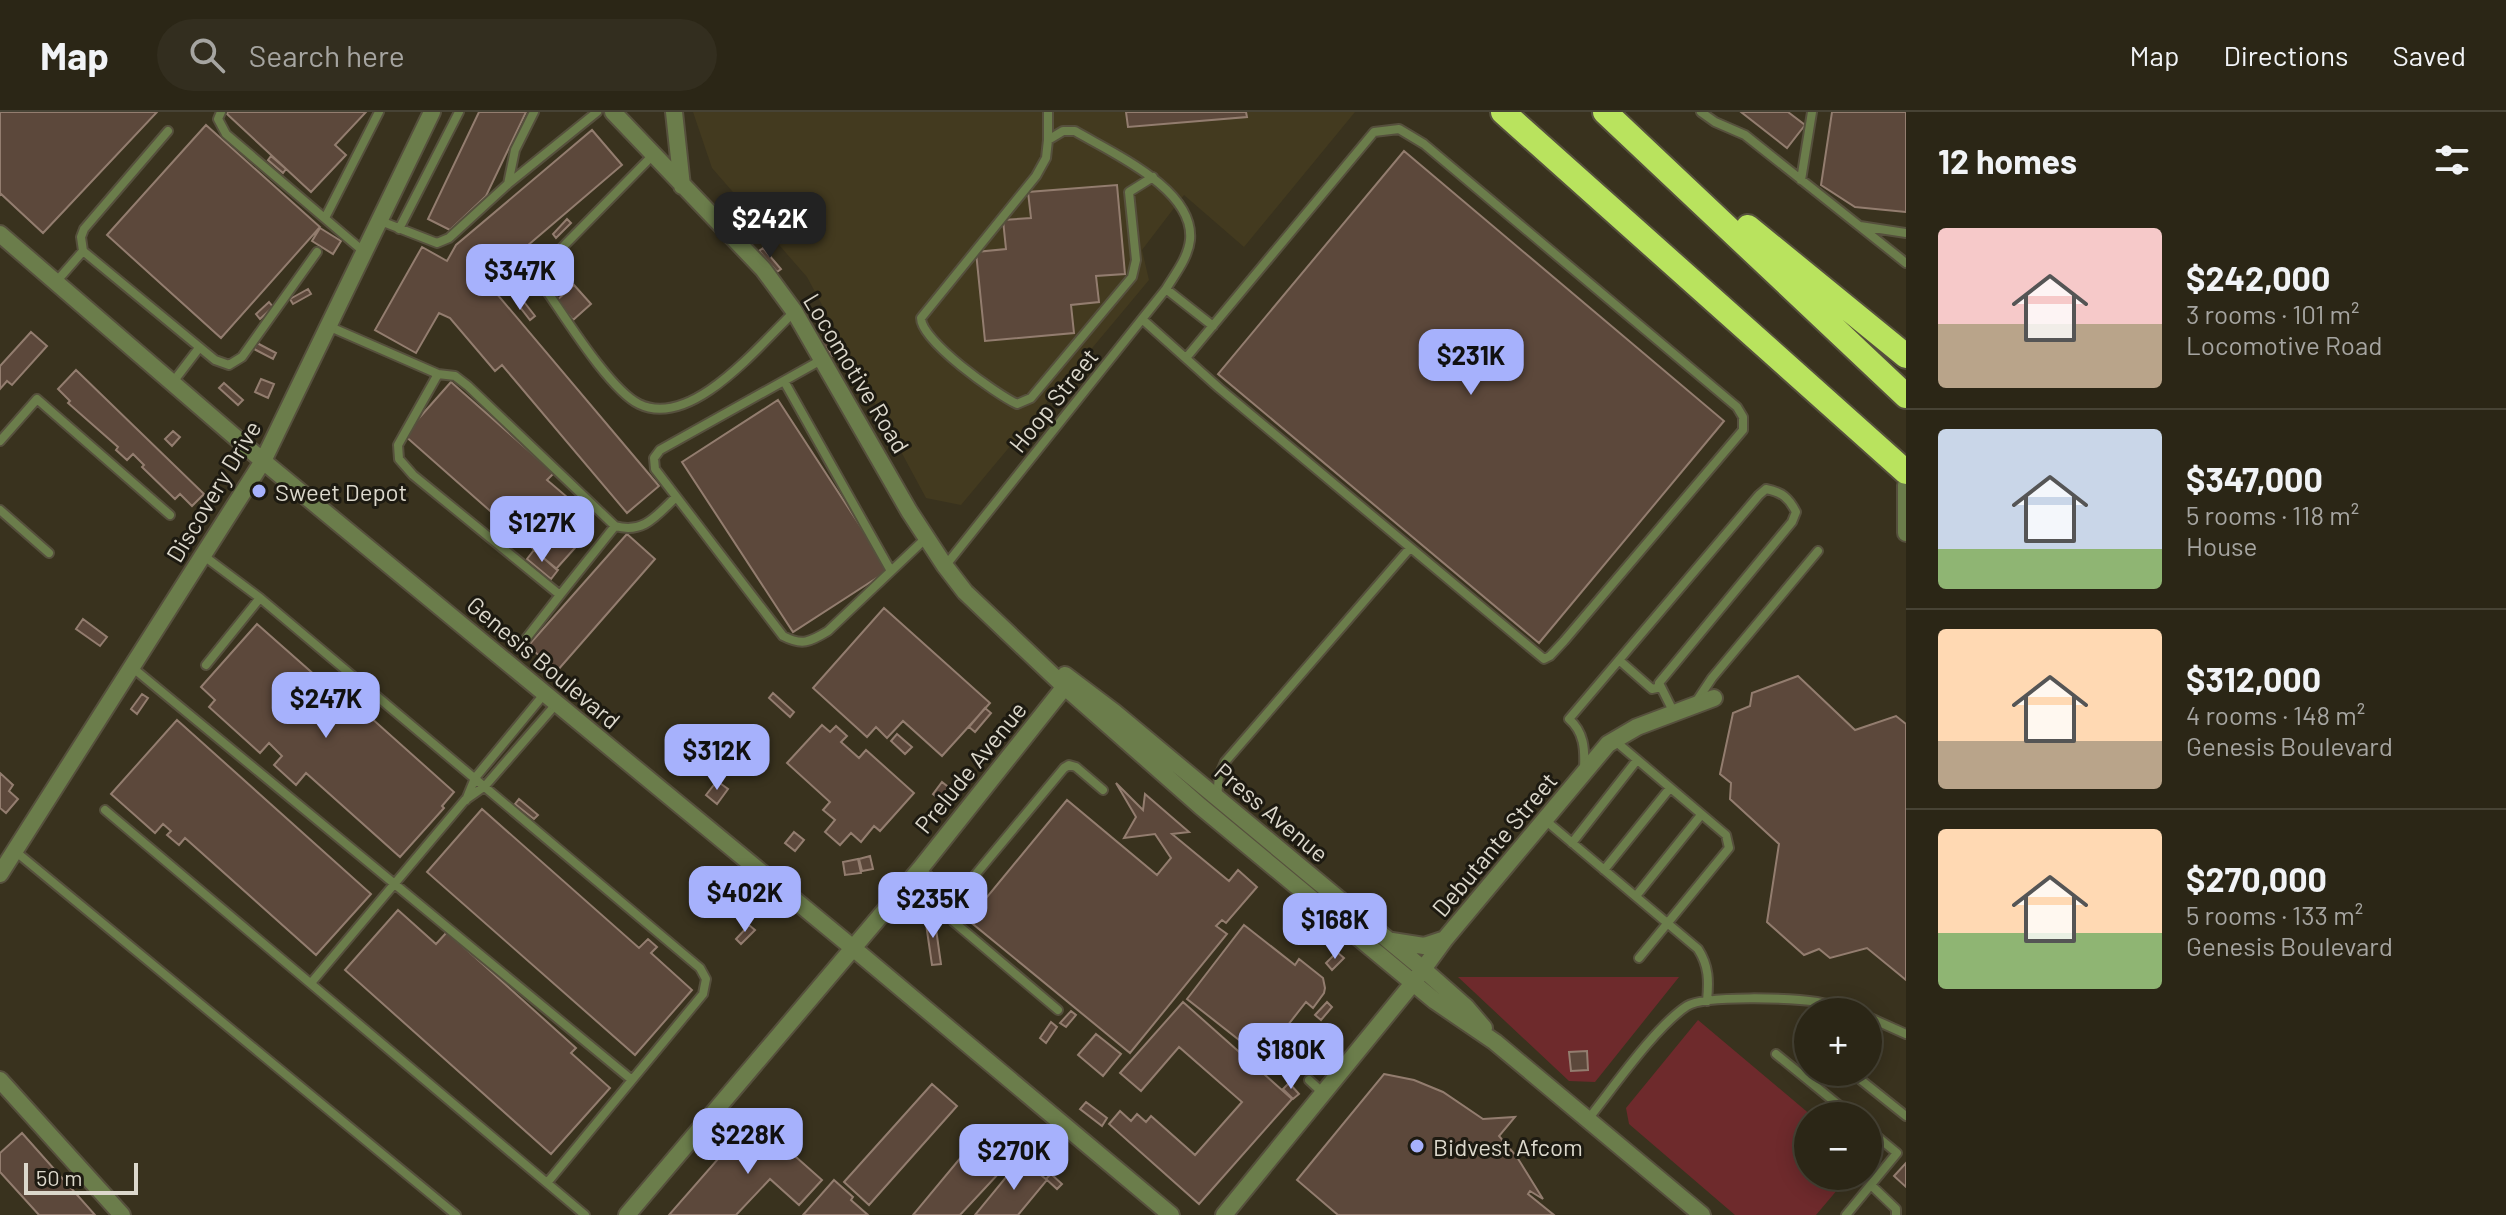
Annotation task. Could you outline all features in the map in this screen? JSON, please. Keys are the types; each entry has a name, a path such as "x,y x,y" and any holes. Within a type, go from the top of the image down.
{"highway":[{"path":"1503,112 1906,472"},
{"path":"1605,112 1901,391"},
{"path":"1659,161 1742,222 1906,356"}],"street":[{"name":"Discovery Drive","path":"0,874 263,461 432,112"},
{"path":"674,112 683,187"},
{"name":"Locomotive Road","path":"616,113 763,269 794,311 945,566"},
{"name":"Genesis Boulevard","path":"0,234 263,461 1171,1215"},
{"path":"1906,485 1906,533"},
{"name":"Press Avenue","path":"945,566 965,592 1043,663 1418,976 1441,985 1466,1007 1495,1042"},
{"name":"Prelude Avenue","path":"627,1215 920,869 1068,683"},
{"name":"Debutante Street","path":"1224,1215 1445,939 1613,740 1714,698"},
{"name":"Press Avenue","path":"1162,763 1217,797 1389,941 1455,1016 1495,1042 1702,1215"},
{"path":"1389,941 1424,946 1445,939 1439,970 1441,985"},
{"path":"0,1080 122,1215"}],"lane":[{"path":"221,112 218,119 226,134 363,251"},
{"path":"325,218 379,112"},
{"path":"399,229 459,112"},
{"path":"508,184 515,150 534,112"},
{"path":"378,220 437,243 449,238 508,184 597,112"},
{"path":"1048,112 1046,158 1027,189 921,318 921,326 935,343 1003,397 1017,404 1031,398 1048,380 1132,277 1136,260 1129,192 1153,177 1075,131 1063,131 1048,140"},
{"path":"1701,112 1745,135 1906,263"},
{"path":"1801,180 1812,112"},
{"path":"1142,319 1186,358 1410,548 1544,659 1557,649 1743,430 1743,417 1737,407 1424,144 1399,129 1374,132 1186,358"},
{"path":"168,131 84,229 81,237 83,251 199,348 215,360 229,365 242,357 317,252"},
{"path":"653,155 548,262 541,275 546,290 607,376 638,404 664,410 693,401 719,384 794,311"},
{"name":"Hoop Street","path":"945,566 1166,289 1186,254 1190,238 1188,218 1179,203 1153,177"},
{"path":"1860,226 1906,233"},
{"path":"56,282 83,251"},
{"path":"1166,289 1213,326"},
{"path":"327,325 438,374 455,376 615,526 629,530 644,526 676,497"},
{"path":"173,382 199,348"},
{"path":"824,359 660,450 654,458 655,469 783,636 796,643 813,641 828,631 926,538"},
{"path":"438,374 398,445 399,459 413,475 560,595"},
{"path":"784,381 891,571"},
{"path":"0,441 37,399 170,515"},
{"path":"1584,773 1584,745 1576,726 1569,719 1759,495 1766,489 1780,492 1796,512 1792,522 1659,683 1674,713"},
{"path":"0,510 49,553"},
{"path":"525,640 615,526"},
{"path":"1217,797 1219,776 1225,762 1410,548"},
{"path":"1693,706 1712,678 1818,551"},
{"path":"204,556 260,598 700,968 706,979 703,994 547,1183"},
{"path":"206,665 260,598"},
{"path":"1619,660 1652,689 1661,687"},
{"path":"133,668 632,1080"},
{"path":"465,800 475,778 551,698"},
{"path":"311,983 465,800 485,786 551,698"},
{"path":"1613,740 1726,835 1729,848 1639,958"},
{"path":"1572,843 1637,760"},
{"path":"1058,1010 954,922 949,911 956,898 1064,768 1069,765 1076,767 1103,790"},
{"path":"1604,870 1670,788"},
{"path":"105,810 585,1215"},
{"path":"1636,896 1701,815"},
{"path":"1545,820 1698,949 1705,959 1709,978 1707,1001"},
{"path":"15,851 456,1215"},
{"path":"920,869 956,898"},
{"path":"1589,1118 1654,1039 1685,1007 1707,1001 1794,1002"},
{"path":"1882,1023 1906,1034"},
{"path":"1776,1054 1835,1102"},
{"path":"1309,1080 1324,1093"},
{"path":"1868,1086 1906,1116"},
{"path":"1882,1141 1897,1153"},
{"path":"1882,1171 1906,1144"},
{"path":"1846,1215 1867,1190"},
{"path":"1877,1190 1891,1201 1896,1215"}],"shaded area":[{"path":"693,112 1355,112 1244,247 1184,195 1142,250 1149,280 961,505 926,498 807,277 712,168"},
{"path":"1458,977 1679,977 1595,1082 1569,1081"},
{"path":"1698,1020 1795,1102 1794,1190 1837,1190 1816,1215 1735,1215 1629,1124 1626,1108"}],"building":[{"path":"0,112 157,112 43,233 0,195"},
{"path":"228,112 366,112 335,145 346,155 311,192"},
{"path":"479,112 526,112 486,196 450,230 428,219"},
{"path":"1126,112 1246,112 1247,117 1128,127"},
{"path":"1741,112 1788,112 1805,125 1787,148"},
{"path":"1832,112 1906,112 1906,212 1855,207 1821,185"},
{"path":"206,125 320,227 221,338 107,235"},
{"path":"592,130 622,165 486,281 659,486 627,513 502,365 495,371 450,318 439,313 416,353 375,330 422,247 447,261 456,245"},
{"path":"1404,151 1724,421 1539,643 1218,374"},
{"path":"271,156 286,169 283,173 268,160"},
{"path":"1117,185 1125,274 1096,276 1099,302 1071,305 1074,333 985,341 976,252 1006,249 1003,220 1031,218 1028,192"},
{"path":"567,219 571,223 556,238 553,234"},
{"path":"320,228 341,241 333,254 312,241"},
{"path":"763,248 781,269 777,272 759,251"},
{"path":"561,267 567,273 554,287 547,280"},
{"path":"508,274 520,288 512,295 500,281"},
{"path":"574,285 591,304 573,320 556,301"},
{"path":"308,289 311,294 293,304 290,299"},
{"path":"521,298 535,316 530,320 516,302"},
{"path":"269,302 273,307 260,319 256,314"},
{"path":"31,332 47,346 12,385 7,381 0,389 0,366"},
{"path":"826,338 837,353 832,356 821,341"},
{"path":"257,343 276,353 273,359 254,349"},
{"path":"76,370 204,494 192,506 180,494 175,499 133,454 127,460 116,450 118,447 68,403 70,401 58,389"},
{"path":"261,379 274,384 268,398 255,392"},
{"path":"451,382 554,473 547,480 574,503 559,520 582,540 556,569 404,435"},
{"path":"224,383 243,400 238,405 219,388"},
{"path":"778,400 889,570 793,632 682,462"},
{"path":"173,431 180,437 172,446 165,439"},
{"path":"627,534 655,559 557,671 528,646"},
{"path":"534,550 558,570 551,579 527,559"},
{"path":"884,608 990,703 942,756 903,721 887,738 876,727 867,737 813,688"},
{"path":"83,619 107,637 100,646 76,629"},
{"path":"257,624 334,692 343,682 356,694 351,700 454,792 442,806 444,808 400,857 306,773 296,785 274,765 282,756 269,743 260,753 209,707 215,700 201,687"},
{"path":"1798,676 1855,730 1896,716 1906,724 1906,980 1867,948 1830,958 1819,949 1804,955 1767,922 1779,844 1730,799 1731,783 1720,774 1733,713 1750,706 1752,693"},
{"path":"773,693 794,712 790,717 769,698"},
{"path":"142,694 148,698 137,714 131,709"},
{"path":"985,708 991,713 975,732 969,727"},
{"path":"177,720 371,894 316,955 185,838 179,845 167,835 171,831 163,824 155,833 111,794"},
{"path":"822,725 830,732 836,726 847,736 841,742 859,758 866,750 914,793 880,831 874,826 861,842 851,833 840,845 825,832 835,820 823,810 830,802 787,763"},
{"path":"897,734 912,747 905,754 891,741"},
{"path":"0,773 13,785 9,791 18,799 6,813 0,808"},
{"path":"717,781 728,789 717,804 706,795"},
{"path":"942,782 952,790 943,802 933,794"},
{"path":"1116,783 1143,810 1145,794 1189,832 1172,834 1229,881 1238,870 1257,887 1226,923 1222,920 1216,926 1227,934 1130,1053 968,920 1067,800 1157,875 1171,858 1155,834 1124,838 1136,817"},
{"path":"519,799 538,815 534,819 515,804"},
{"path":"482,809 639,948 648,939 657,947 651,953 692,990 635,1055 427,872"},
{"path":"794,832 804,840 795,851 785,843"},
{"path":"870,856 873,869 862,871 859,859"},
{"path":"858,859 861,873 845,875 843,862"},
{"path":"937,885 943,891 925,909 918,903"},
{"path":"398,910 436,944 447,932 576,1048 571,1053 610,1088 551,1154 345,970"},
{"path":"934,915 941,964 932,965 925,917"},
{"path":"749,925 755,930 741,944 736,939"},
{"path":"1244,925 1295,965 1299,959 1323,978 1325,988 1313,1008 1306,1002 1262,1058 1187,999"},
{"path":"1337,952 1344,958 1332,970 1326,963"},
{"path":"1183,1002 1292,1099 1199,1204 1109,1124 1120,1111 1131,1121 1137,1114 1146,1122 1151,1116 1195,1155 1242,1102 1179,1047 1141,1091 1120,1073"},
{"path":"1327,1002 1332,1007 1321,1020 1315,1015"},
{"path":"1071,1011 1076,1015 1066,1027 1060,1023"},
{"path":"1051,1022 1057,1027 1046,1043 1040,1038"},
{"path":"1096,1034 1121,1054 1103,1076 1078,1055"},
{"path":"1587,1051 1588,1070 1571,1071 1569,1052"},
{"name":"Bidvest Afcom","path":"1384,1074 1414,1080 1443,1092 1483,1119 1515,1117 1499,1136 1517,1157 1543,1199 1530,1191 1528,1194 1554,1215 1338,1215 1297,1180"},
{"path":"1289,1083 1299,1094 1293,1099 1283,1089"},
{"path":"932,1084 957,1106 869,1205 844,1182"},
{"path":"1086,1102 1107,1118 1102,1126 1080,1109"},
{"path":"753,1119 822,1180 799,1205 770,1179 736,1215 669,1215"},
{"path":"982,1132 1013,1158 960,1215 913,1215"},
{"path":"22,1133 95,1215 39,1215 0,1172 0,1153"},
{"path":"1021,1159 1047,1180 1018,1215 975,1215"},
{"path":"1906,1163 1906,1187 1894,1176"},
{"path":"1051,1174 1062,1184 1057,1189 1046,1179"},
{"path":"834,1180 853,1197 851,1200 868,1215 803,1215"}],"place":[{"name":"Sweet Depot","path":"259,491"},
{"name":"Bidvest Afcom","path":"1417,1146"}]}
